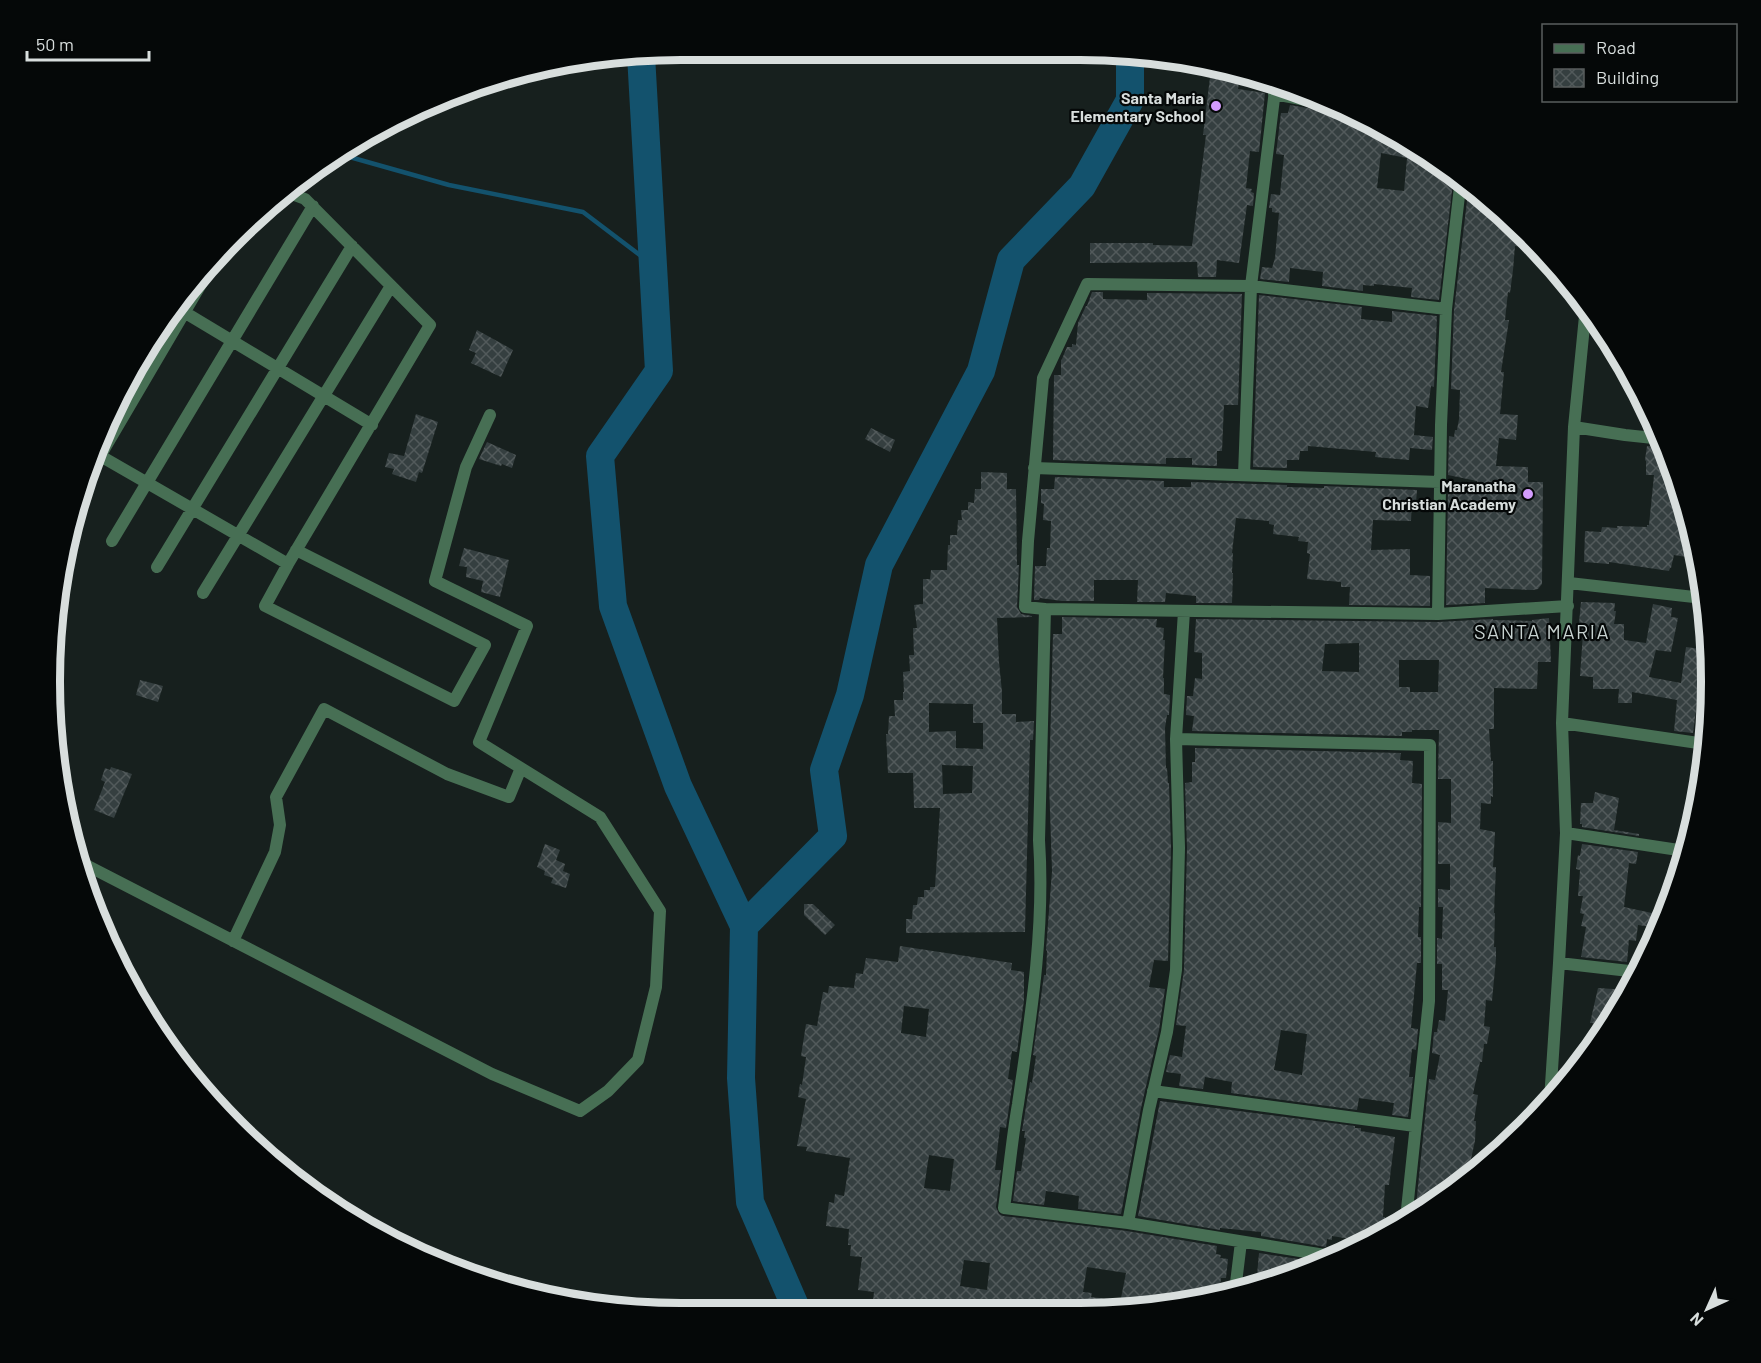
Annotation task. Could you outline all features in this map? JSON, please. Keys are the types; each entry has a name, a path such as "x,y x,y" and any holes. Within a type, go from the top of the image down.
{"street":[{"path":"1245,475 1251,286 1275,92"},
{"path":"1438,614 1446,309 1460,189"},
{"path":"295,195 305,199 313,206 430,326 296,550 265,606 454,701 485,645 296,550"},
{"path":"112,541 313,206"},
{"path":"157,567 352,246"},
{"path":"1446,309 1251,286 1087,284 1043,378 1028,542 1025,607 1438,614 1568,606"},
{"path":"202,593 391,286"},
{"path":"182,312 372,425"},
{"path":"1551,1086 1566,833 1562,723 1574,427 1585,320"},
{"path":"114,428 175,322"},
{"path":"88,866 492,1074 580,1111 608,1091 638,1060 656,987 660,911 600,816 479,742 527,626 435,581 466,467 490,415"},
{"path":"1574,427 1651,438"},
{"path":"102,457 288,564"},
{"path":"1034,468 1440,482"},
{"path":"1569,583 1696,597"},
{"path":"1045,609 1039,840 1042,875 1038,943 1030,1029 1004,1208 1128,1223 1321,1254"},
{"path":"1128,1223 1153,1091 1167,1032 1176,970 1179,848 1176,739 1184,611"},
{"path":"233,940 275,852 280,825 276,797 324,710 447,774 509,797 521,768"},
{"path":"1562,723 1698,743"},
{"path":"1176,739 1430,745 1429,1001 1407,1209"},
{"path":"1566,833 1678,850"},
{"path":"1559,963 1629,971"},
{"path":"1153,1091 1415,1126"},
{"path":"1236,1283 1241,1242"}],"building":[{"path":"1210,74 1239,81 1238,89 1265,93 1259,152 1250,151 1246,188 1252,189 1251,192 1254,193 1253,206 1247,205 1239,263 1217,260 1216,277 1198,277 1197,262 1090,263 1090,243 1153,243 1153,245 1192,246 1206,135 1203,135"},
{"path":"1290,105 1326,111 1390,143 1453,184 1439,300 1411,297 1412,288 1374,284 1374,286 1363,285 1363,291 1322,286 1323,272 1290,268 1289,282 1260,279 1262,267 1272,268 1275,258 1279,213 1272,212 1272,208 1269,208 1271,194 1280,195 1284,155 1276,154 1281,113 1288,113","holes":["1381,153 1407,158 1404,191 1377,188"]},
{"path":"1468,196 1523,247 1515,246 1505,320 1509,320 1501,372 1504,372 1500,414 1518,415 1516,440 1499,438 1496,466 1528,467 1528,482 1543,482 1542,584 1538,589 1533,590 1485,588 1485,603 1446,605 1448,491 1476,491 1477,481 1448,475 1449,436 1454,437 1459,419 1460,390 1451,389 1454,310"},
{"path":"1092,292 1103,292 1103,299 1147,300 1147,293 1242,294 1238,405 1224,405 1222,451 1217,451 1217,466 1192,465 1192,458 1166,458 1166,464 1053,460 1054,375 1061,375 1061,360 1067,347 1072,347 1072,344 1076,345 1078,323"},
{"path":"1259,295 1362,307 1361,319 1392,322 1392,311 1437,316 1434,387 1431,386 1428,408 1416,406 1414,435 1433,437 1432,450 1410,448 1409,460 1375,457 1376,452 1308,446 1308,451 1300,451 1299,460 1287,460 1287,468 1253,467"},
{"path":"477,330 513,350 501,377 471,363 476,353 469,350"},
{"path":"416,414 438,422 422,473 419,472 416,482 392,474 394,469 385,467 389,453 404,456"},
{"path":"871,428 895,440 890,452 865,439"},
{"path":"487,442 516,455 512,468 479,459"},
{"path":"1647,446 1655,446 1680,521 1688,557 1674,555 1669,571 1609,562 1609,564 1584,562 1585,531 1601,532 1602,527 1647,527 1649,525 1654,475 1646,475"},
{"path":"981,472 1007,473 1007,489 1016,489 1017,565 1019,565 1017,607 1021,614 1032,616 997,618 1002,714 1016,714 1016,722 1034,721 1033,740 1030,740 1025,932 906,933 906,919 912,919 913,905 917,905 918,897 924,897 924,890 935,887 940,808 914,808 913,773 888,773 886,734 888,734 889,716 895,716 894,700 903,700 903,672 910,671 909,655 914,655 913,628 917,628 914,605 923,604 923,579 930,579 931,570 947,570 950,535 957,535 958,520 962,520 961,510 968,510 968,502 974,503 975,489 981,489","holes":["929,703 973,704 973,723 983,723 983,749 956,748 956,731 929,732","942,765 973,766 972,793 943,794"]},
{"path":"1055,477 1164,481 1164,487 1191,487 1191,482 1417,490 1416,503 1412,503 1411,521 1373,520 1371,550 1410,549 1410,575 1430,576 1430,606 1349,605 1350,587 1341,587 1341,582 1307,579 1310,554 1307,553 1308,542 1298,541 1299,537 1273,534 1274,525 1269,524 1269,521 1236,518 1232,553 1232,603 1196,603 1196,596 1166,593 1165,602 1137,602 1138,580 1094,580 1094,601 1040,598 1034,600 1035,566 1046,566 1047,548 1050,548 1051,521 1043,520 1044,504 1041,503 1041,489 1054,489"},
{"path":"464,548 509,560 500,597 481,592 483,581 466,577 467,567 459,566"},
{"path":"1581,602 1615,603 1614,624 1624,624 1624,640 1646,643 1653,604 1672,608 1671,617 1678,618 1671,652 1656,650 1649,677 1681,683 1686,647 1700,649 1701,697 1698,696 1693,733 1674,731 1677,700 1632,692 1632,703 1618,703 1619,689 1593,689 1593,677 1580,676 1583,633 1580,633 1581,623 1579,623"},
{"path":"1062,617 1157,619 1156,627 1164,628 1164,694 1170,695 1169,715 1167,715 1165,728 1171,848 1168,961 1154,960 1149,987 1165,989 1159,1030 1141,1108 1121,1214 1078,1209 1079,1196 1046,1191 1044,1205 1013,1201 1017,1171 1021,1171 1026,1138 1024,1138 1025,1131 1022,1131 1030,1082 1032,1083 1036,1056 1033,1055 1044,975 1046,975 1052,871 1049,782 1053,634 1062,634"},
{"path":"1549,618 1551,662 1538,662 1537,689 1494,688 1494,729 1489,729 1491,761 1493,761 1493,797 1491,796 1491,804 1481,803 1480,829 1495,832 1493,867 1496,867 1494,947 1496,947 1496,958 1492,1001 1486,1000 1484,1026 1490,1027 1473,1094 1478,1095 1474,1121 1476,1121 1475,1141 1470,1165 1416,1204 1429,1079 1435,1080 1440,1055 1432,1053 1434,1032 1437,1032 1439,1020 1445,1021 1448,990 1442,990 1442,964 1437,964 1437,938 1442,939 1443,907 1438,907 1438,889 1450,890 1450,864 1438,864 1438,822 1451,823 1451,779 1438,779 1439,730 1412,730 1412,732 1402,732 1402,736 1192,731 1194,716 1186,715 1187,696 1193,696 1195,678 1202,679 1202,653 1194,652 1196,619 1532,621","holes":["1359,643 1359,672 1322,671 1325,644","1399,660 1439,660 1438,692 1410,692 1410,687 1399,687"]},
{"path":"140,680 163,686 158,702 136,695"},
{"path":"1195,748 1401,753 1400,760 1413,761 1412,783 1422,784 1421,907 1419,907 1418,937 1421,937 1421,963 1417,963 1411,1028 1418,1029 1416,1050 1412,1049 1409,1077 1413,1077 1408,1117 1392,1115 1394,1103 1359,1098 1357,1110 1231,1093 1232,1082 1205,1077 1203,1089 1179,1086 1181,1074 1166,1072 1170,1055 1182,1057 1186,1026 1176,1025 1184,970 1187,848 1185,783 1192,782 1192,762 1195,762","holes":["1281,1030 1307,1034 1302,1075 1274,1070"]},
{"path":"111,767 132,774 114,818 94,810 105,782 101,780 105,768 110,770"},
{"path":"1595,792 1619,798 1614,830 1639,834 1639,836 1582,827 1580,824 1581,803 1593,803"},
{"path":"545,844 560,850 556,860 565,864 563,871 570,874 566,888 551,883 553,878 544,875 545,871 537,867"},
{"path":"1582,844 1638,852 1636,864 1629,863 1624,907 1656,914 1650,927 1638,925 1636,941 1629,940 1627,962 1581,957 1586,927 1581,926 1584,914 1580,913 1583,896 1578,896 1580,870 1576,869 1578,855 1580,856"},
{"path":"804,904 813,904 835,925 825,935 804,915"},
{"path":"900,946 1012,963 1011,970 1024,972 1024,1000 1017,1052 1012,1051 1008,1079 1013,1080 1006,1128 1000,1127 995,1170 1001,1170 996,1207 999,1214 1217,1246 1216,1254 1221,1255 1220,1258 1228,1259 1226,1278 1221,1278 1220,1287 1161,1298 1120,1302 1126,1273 1087,1267 1083,1292 1092,1293 1091,1297 1117,1300 1117,1302 873,1303 874,1292 858,1290 862,1257 850,1256 849,1229 826,1226 829,1202 834,1203 835,1194 844,1196 850,1158 806,1151 807,1147 797,1146 806,1099 798,1097 806,1057 801,1056 806,1024 817,1026 823,992 828,993 829,986 854,988 856,973 863,974 866,958 898,962","holes":["904,1006 929,1009 926,1037 901,1033","929,1155 954,1159 950,1191 924,1188","964,1260 990,1263 987,1290 960,1286"]},
{"path":"1598,988 1619,989 1590,1036 1593,1023 1590,1023"},
{"path":"1160,1101 1355,1126 1355,1128 1361,1128 1361,1131 1395,1137 1389,1185 1385,1185 1385,1223 1353,1239 1332,1236 1332,1240 1327,1239 1326,1247 1261,1236 1261,1232 1220,1228 1220,1230 1138,1216"},
{"path":"1259,1253 1306,1260 1279,1270 1257,1277"}],"waterway":[{"path":"641,61 659,371 600,456 613,606 678,786 744,926 741,1078 750,1202 794,1303"},
{"path":"744,926 833,836 824,770 850,695 879,565 981,371 1011,260 1082,186 1130,100 1130,62"},
{"path":"349,157 449,185 583,212 653,265"}],"place":[{"name":"Santa Maria Elementary School","path":"1216,106"},
{"name":"Maranatha Christian Academy","path":"1528,494"}],"district":[{"name":"SANTA MARIA","path":"1542,631"}]}
